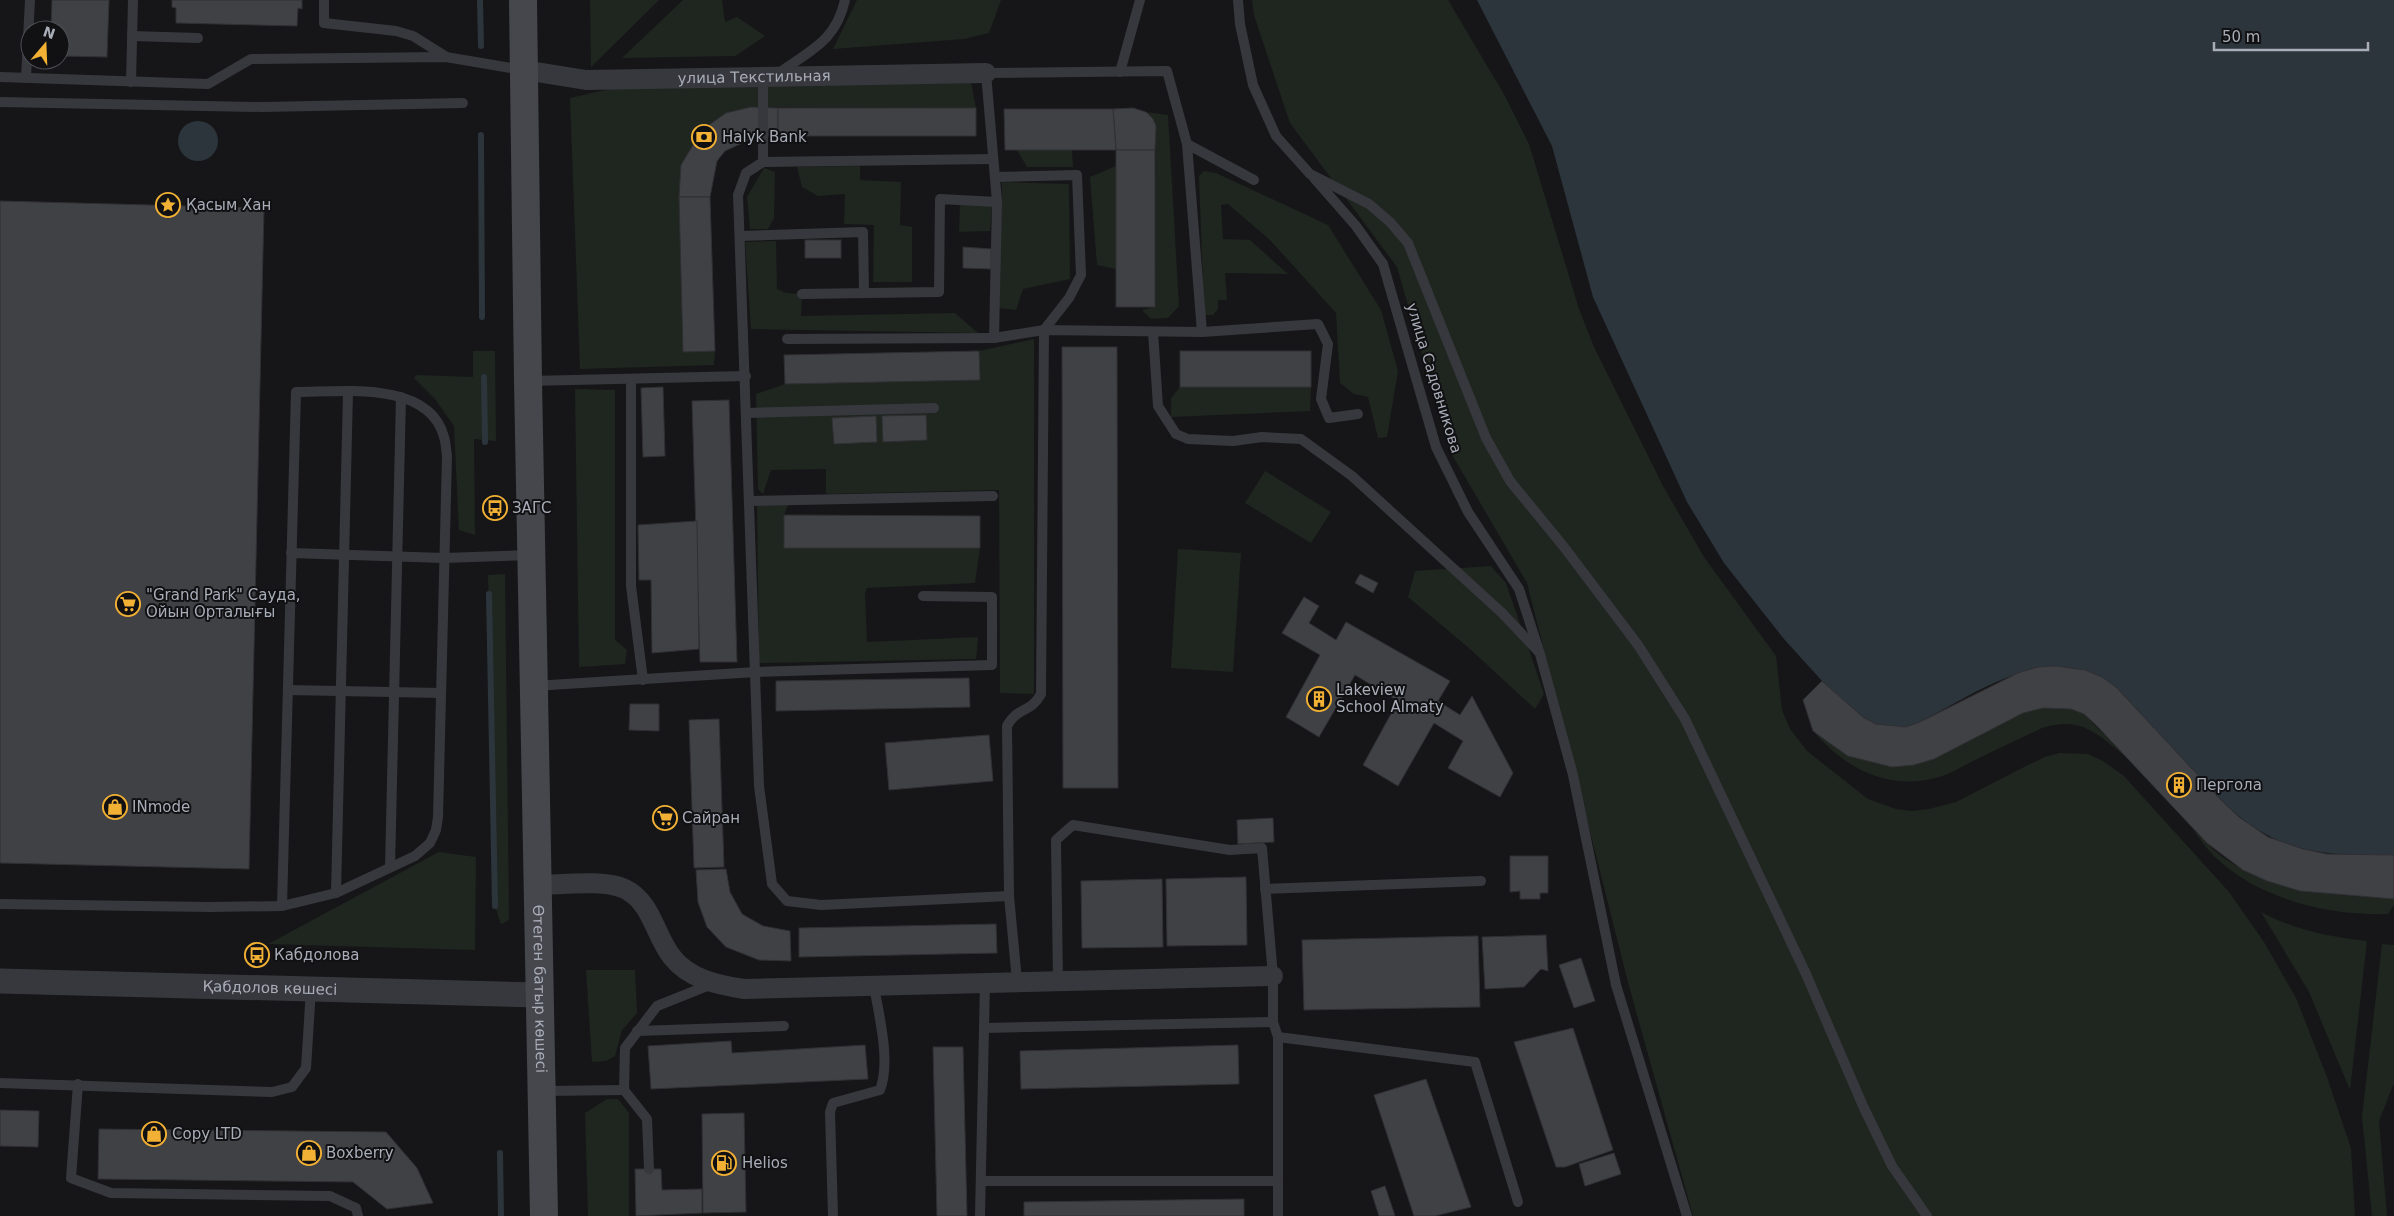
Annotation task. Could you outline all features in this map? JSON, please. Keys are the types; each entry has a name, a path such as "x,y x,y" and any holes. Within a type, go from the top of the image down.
{"main road":[{"path":"523,0 531,555"},
{"name":"Өтеген батыр көшесі","path":"531,555 544,1216"}],"street":[{"name":"улица Текстильная","path":"524,70 586,80 986,73"},
{"path":"537,885 604,884 625,889 644,904 672,957 685,969 712,984 744,989 1273,976"},
{"name":"Қабдолов көшесі","path":"0,981 540,995"}],"lane":[{"path":"26,78 30,0"},
{"path":"130,82 133,0"},
{"path":"324,0 324,23 396,31 413,36 446,57"},
{"path":"763,162 768,77 826,40 838,25 845,0"},
{"path":"1120,72 1140,0"},
{"name":"улица Садовникова","path":"1238,0 1240,24 1252,85 1276,136 1356,226 1383,264 1436,447 1468,512 1519,589 1540,654 1573,775 1616,985 1687,1216"},
{"path":"132,36 198,38"},
{"path":"0,77 208,84 251,60 446,57 524,70"},
{"path":"994,338 998,202 986,73 1167,71 1187,144 1202,332"},
{"path":"0,102 262,107 463,103"},
{"path":"1187,144 1254,180"},
{"path":"993,159 763,162 746,173 738,195 746,376 759,786 772,884 787,901 821,905 1009,896"},
{"path":"1310,174 1369,204 1390,222 1408,243 1486,438 1510,481 1564,547 1638,645 1685,719 1806,974 1863,1106 1892,1166 1927,1216"},
{"path":"995,177 1078,175 1081,275 1069,298 1044,330 1041,694 1035,704 1013,715 1007,726 1009,896 1017,981"},
{"path":"802,294 939,292 940,199 998,202"},
{"path":"740,236 863,232 864,293"},
{"path":"787,339 994,338 1044,330 1202,332 1318,324 1328,344 1321,399 1329,418 1358,414"},
{"path":"1153,332 1158,406 1176,434 1188,438 1233,441 1262,437 1301,439 1352,476 1501,612 1540,654"},
{"path":"528,380 746,376"},
{"path":"631,379 631,586 643,680"},
{"path":"0,904 210,907 282,906 336,893 415,856 430,843 436,830 438,817 446,456 444,436 435,419 421,405 401,397 378,393 296,392 282,906"},
{"path":"336,893 348,392"},
{"path":"390,867 401,397"},
{"path":"747,412 934,408"},
{"path":"750,500 993,496"},
{"path":"291,553 444,558 531,555"},
{"path":"534,686 756,672 992,665 992,597 923,596"},
{"path":"288,690 441,693"},
{"path":"1058,981 1056,840 1073,825 1230,850 1262,848 1273,976 1274,1022 1278,1037 1278,1216"},
{"path":"1265,889 1481,881"},
{"path":"980,1216 985,982"},
{"path":"649,1169 647,1119 624,1090 625,1048 657,1006 712,984"},
{"path":"833,1216 830,1112 834,1103 880,1090 884,1080 884,1057 874,986"},
{"path":"0,1083 78,1084 272,1092 292,1087 306,1068 311,989"},
{"path":"984,1028 1274,1022"},
{"path":"637,1031 784,1026"},
{"path":"1278,1037 1475,1062 1518,1202"},
{"path":"78,1084 72,1178 112,1192 330,1196 356,1208 358,1216"},
{"path":"542,1091 624,1090"},
{"path":"981,1181 1277,1181"}],"shaded area":[{"path":"590,0 659,0 591,67"},
{"path":"683,0 722,0 725,22 737,17 765,36 735,56 622,58"},
{"path":"857,0 1001,0 989,33 964,39 833,49"},
{"path":"1252,0 1448,0 1505,96 1529,144 1579,309 1594,347 1663,486 1704,557 1776,656 1782,710 1790,729 1807,751 1868,799 1896,809 1912,811 1956,802 2026,766 2059,753 2088,754 2103,761 2124,776 2229,892 2264,942 2296,998 2327,1077 2351,1148 2355,1216 1693,1216 1629,986 1527,583 1451,453 1397,267 1290,123 1254,15"},
{"path":"1477,0 2394,0 2394,855 2323,852 2282,842 2263,833 2223,802 2116,687 2091,673 2066,667 2041,668 2016,674 1991,684 1920,722 1906,727 1876,724 1864,718 1822,681 1784,639 1724,563 1687,502 1593,297 1552,146"},
{"path":"971,83 976,108 751,107 726,113 702,130 681,165 679,197 683,351 715,351 714,365 580,369 570,98 614,88"},
{"path":"1146,112 1168,115 1179,306 1168,318 1151,319 1142,310 1155,307 1156,126 1153,119"},
{"path":"202,121 209,124 215,130 218,141 217,149 209,158 202,161 194,161 187,158 179,149 178,137 181,130 190,122"},
{"path":"1017,150 1072,150 1073,167 1027,167"},
{"path":"860,166 860,180 901,182 900,225 912,227 912,282 873,282 874,225 844,224 845,194 818,196 802,187 797,167"},
{"path":"1116,166 1116,269 1097,265 1090,177"},
{"path":"764,168 775,172 774,218 768,229 750,229 747,197"},
{"path":"1204,171 1216,173 1328,225 1381,310 1398,371 1387,437 1378,438 1368,397 1354,394 1340,383 1336,313 1270,240 1228,204 1221,205 1223,239 1250,240 1288,274 1225,273 1227,300 1218,300 1218,309 1213,315 1204,315 1199,176"},
{"path":"1002,182 1069,184 1070,279 1023,289 1016,310 999,308"},
{"path":"960,200 992,201 990,231 959,232"},
{"path":"776,241 777,289 786,293 802,294 801,316 955,313 978,333 751,329 745,242"},
{"path":"1034,339 1034,694 1000,693 999,490 826,494 826,469 771,470 763,494 758,489 756,394 785,384 979,380 979,351"},
{"path":"473,351 495,351 496,441 474,439 475,535 459,530 454,426 435,399 414,378 416,375 473,377"},
{"path":"1180,387 1311,387 1310,411 1171,417 1171,398"},
{"path":"575,389 615,390 615,640 627,650 625,664 579,667"},
{"path":"1265,471 1331,512 1311,543 1245,503"},
{"path":"757,503 789,503 784,515 784,548 980,548 975,583 867,588 865,594 867,642 978,637 976,659 759,663"},
{"path":"1178,549 1241,553 1233,672 1171,668"},
{"path":"1491,566 1506,583 1544,694 1535,709 1470,649 1408,597 1415,571"},
{"path":"505,574 509,920 501,924 495,906 488,575"},
{"path":"2043,708 2071,709 2084,714 2125,756 2087,729 2067,724 2056,725 2042,728 1946,775 1923,781 1905,781 1887,779 1870,774 1855,766 1826,745 1813,731 1848,756 1892,767 1914,765 1934,759 2023,713"},
{"path":"2190,826 2210,847 2224,858 2264,879 2306,890 2349,896 2394,899 2394,905 2388,914 2342,912 2295,902 2273,894 2232,871 2211,853"},
{"path":"439,852 476,857 475,950 268,944"},
{"path":"2261,912 2287,924 2313,932 2367,941 2350,1090 2309,992"},
{"path":"2382,944 2394,945 2394,1083 2379,1121 2387,1216 2372,1216 2362,1117"},
{"path":"586,970 635,970 637,1013 622,1030 615,1056 606,1061 592,1062"},
{"path":"607,1099 618,1099 629,1113 629,1216 588,1216 585,1113"}],"building":[{"path":"52,0 109,0 107,57 70,56 70,20 51,20"},
{"path":"172,0 302,0 302,9 298,8 297,26 176,23 176,8 172,7"},
{"path":"751,107 778,108 778,136 751,139 725,151 717,161 710,197 679,197 681,165 702,130 726,113"},
{"path":"778,108 976,108 976,136 778,136"},
{"path":"1133,108 1146,112 1153,119 1156,126 1155,150 1116,150 1113,109"},
{"path":"1004,109 1113,109 1116,150 1005,150"},
{"path":"1116,150 1155,150 1155,307 1116,307"},
{"path":"679,197 710,197 715,351 683,352"},
{"name":"\"Grand Park\" Сауда, Ойын Орталығы","path":"0,201 264,208 249,869 0,863"},
{"path":"805,240 841,240 841,258 805,258"},
{"path":"963,247 991,249 991,269 963,268"},
{"path":"1062,347 1117,347 1118,788 1063,788"},
{"path":"979,351 980,380 785,384 784,355"},
{"path":"1180,351 1311,351 1311,387 1180,387"},
{"path":"663,387 665,456 643,457 641,388"},
{"path":"729,400 737,662 700,662 692,401"},
{"path":"926,415 927,440 883,442 882,416"},
{"path":"876,416 877,442 834,444 832,418"},
{"path":"784,515 980,516 980,548 784,548"},
{"path":"697,521 699,649 652,653 651,580 639,580 638,525"},
{"path":"1360,574 1378,583 1373,593 1355,583"},
{"name":"Lakeview School Almaty","path":"1304,597 1319,606 1309,623 1336,640 1346,622 1450,681 1438,701 1460,715 1472,696 1513,773 1500,797 1448,768 1463,741 1434,723 1398,786 1363,765 1398,701 1355,675 1319,737 1286,717 1320,655 1282,633"},
{"name":"Пергола","path":"2056,666 2085,670 2102,677 2116,687 2223,802 2239,817 2268,837 2303,849 2327,854 2394,855 2394,899 2300,891 2267,881 2243,870 2207,843 2096,725 2084,714 2071,709 2043,708 2023,713 1934,759 1914,765 1892,767 1848,756 1813,731 1803,700 1822,681 1864,718 1876,724 1906,727 1920,722 2018,673 2038,667"},
{"path":"969,678 970,707 776,711 776,681"},
{"path":"630,704 659,704 659,731 629,730"},
{"path":"719,719 724,867 694,868 689,720"},
{"path":"989,735 993,781 889,790 885,743"},
{"path":"1273,818 1274,842 1238,844 1237,820"},
{"path":"1510,856 1548,856 1548,893 1540,893 1540,899 1520,899 1520,891 1510,892"},
{"path":"726,869 730,892 742,914 763,926 790,931 791,961 759,960 726,947 707,927 698,902 696,870"},
{"path":"1246,877 1247,945 1167,946 1166,879"},
{"path":"1162,879 1163,947 1082,948 1081,881"},
{"path":"996,924 997,953 799,957 799,928"},
{"path":"1546,935 1548,971 1541,969 1524,987 1485,989 1482,937"},
{"path":"1478,936 1480,1007 1304,1010 1302,940"},
{"path":"1581,958 1595,1001 1574,1008 1559,965"},
{"path":"1573,1028 1613,1150 1565,1167 1556,1167 1514,1042"},
{"path":"731,1041 732,1053 865,1045 868,1079 651,1089 648,1046"},
{"path":"1238,1045 1239,1084 1021,1089 1020,1051"},
{"path":"933,1047 963,1047 967,1216 937,1216"},
{"path":"1426,1079 1471,1207 1435,1216 1414,1216 1374,1095"},
{"path":"0,1110 39,1111 38,1147 0,1146"},
{"name":"Helios","path":"744,1113 746,1212 703,1213 702,1114"},
{"path":"99,1129 386,1132 417,1168 433,1203 387,1209 353,1182 98,1179"},
{"path":"1614,1153 1621,1174 1585,1186 1579,1164"},
{"path":"635,1169 661,1169 662,1190 702,1189 702,1213 636,1216"},
{"path":"1385,1186 1395,1216 1379,1216 1371,1191"},
{"path":"1244,1199 1244,1216 1024,1216 1024,1202"}],"waterway":[{"path":"480,0 481,46"},
{"path":"481,135 482,317"},
{"path":"484,377 485,442"},
{"path":"489,594 495,906"},
{"path":"500,1153 501,1216"}],"place":[{"name":"Halyk Bank","path":"704,137"},
{"name":"Қасым Хан","path":"168,205"},
{"name":"ЗАГС","path":"495,508"},
{"name":"\"Grand Park\" Сауда, Ойын Орталығы","path":"128,604"},
{"name":"Lakeview School Almaty","path":"1319,699"},
{"name":"Пергола","path":"2179,785"},
{"name":"INmode","path":"115,807"},
{"name":"Сайран","path":"665,818"},
{"name":"Кабдолова","path":"257,955"},
{"name":"Copy LTD","path":"154,1134"},
{"name":"Boxberry","path":"309,1153"},
{"name":"Helios","path":"724,1163"}]}
